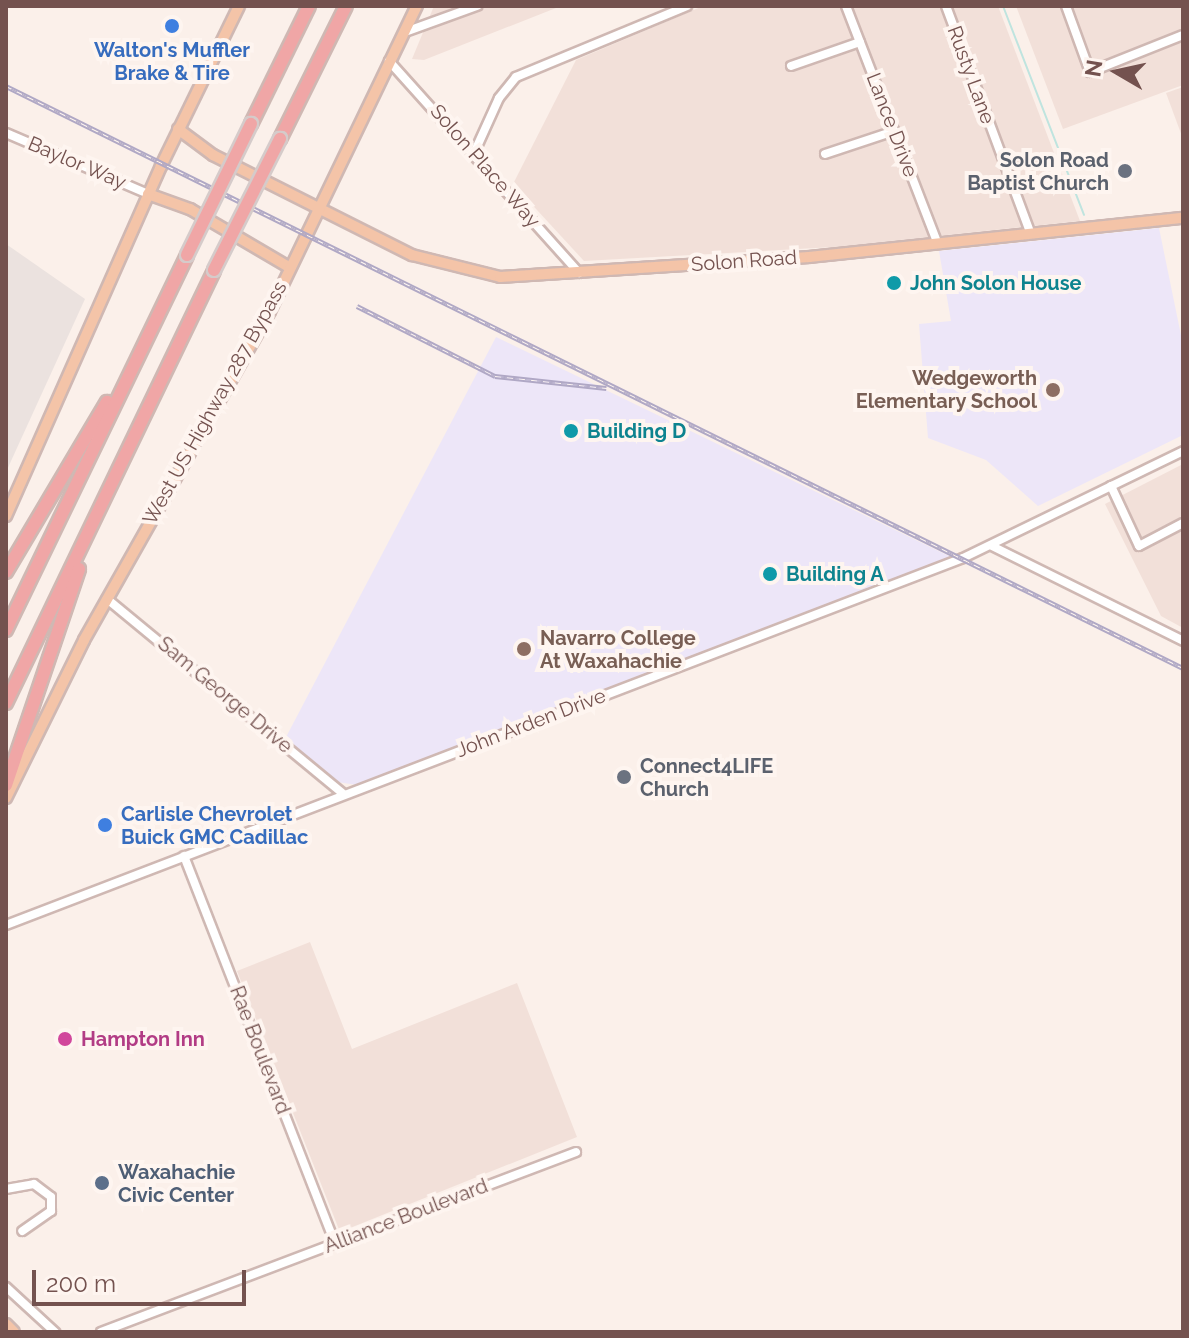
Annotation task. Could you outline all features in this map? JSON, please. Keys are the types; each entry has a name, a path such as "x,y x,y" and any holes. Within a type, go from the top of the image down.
{"highway":[{"path":"6,630 309,6"},
{"path":"6,703 214,270 346,6"},
{"path":"6,572 113,393 127,379"},
{"path":"6,785 51,640 121,462"}],"main road":[{"path":"6,516 148,194 239,6"},
{"name":"West US Highway 287 Bypass","path":"6,798 107,599 270,311 417,6"},
{"name":"Solon Road","path":"178,129 213,155 412,255 475,274 579,273 938,244 1183,218"},
{"path":"148,194 190,209 289,267"},
{"path":"6,1324 14,1332"}],"street":[{"path":"475,151 499,98 516,77 687,6"},
{"name":"Lance Drive","path":"846,6 938,244"},
{"name":"Rusty Lane","path":"946,6 1031,234"},
{"path":"1066,6 1090,72 1183,35"},
{"path":"405,32 474,7"},
{"path":"791,66 860,42"},
{"name":"Solon Place Way","path":"389,61 475,151 579,273"},
{"path":"825,154 894,131"},
{"name":"Baylor Way","path":"6,133 148,194"},
{"name":"John Arden Drive","path":"6,925 342,793 992,546 1183,451"},
{"path":"1111,486 1139,546 1183,523"},
{"path":"992,546 1183,641"},
{"name":"Sam George Drive","path":"107,599 342,793"},
{"name":"Rae Boulevard","path":"184,856 335,1243"},
{"name":"Alliance Boulevard","path":"101,1332 576,1152"},
{"path":"6,1189 34,1184 51,1197 51,1211 22,1231"},
{"path":"6,1287 55,1332"}],"shaded area":[{"path":"434,6 561,6 424,60 412,59"},
{"path":"703,6 998,6 1080,221 834,247 584,261 513,184 576,60"},
{"path":"1016,6 1183,6 1183,85 1063,129"},
{"path":"1183,87 1183,139 1166,93"},
{"name":"Wedgeworth Elementary School","path":"1159,228 1183,345 1183,435 1038,506 986,460 928,438 919,324 951,321 939,251"},
{"path":"6,244 85,299 6,472"},
{"name":"Navarro College At Waxahachie","path":"496,337 953,558 357,785 337,782 285,739"},
{"path":"1183,464 1183,628 1161,616 1105,504"},
{"path":"310,942 352,1049 517,983 577,1137 340,1232 237,971"}],"waterway":[{"path":"1003,6 1084,215"}],"railway":[{"path":"6,86 1183,668"},
{"path":"357,306 495,376 606,388"}],"place":[{"name":"Walton's Muffler Brake & Tire","path":"172,26"},
{"name":"Solon Road Baptist Church","path":"1125,171"},
{"name":"John Solon House","path":"894,283"},
{"name":"Wedgeworth Elementary School","path":"1053,390"},
{"name":"Building D","path":"571,431"},
{"name":"Building A","path":"770,574"},
{"name":"Navarro College At Waxahachie","path":"524,649"},
{"name":"Connect4LIFE Church","path":"624,777"},
{"name":"Carlisle Chevrolet Buick GMC Cadillac","path":"105,825"},
{"name":"Hampton Inn","path":"65,1039"},
{"name":"Waxahachie Civic Center","path":"102,1183"}]}
